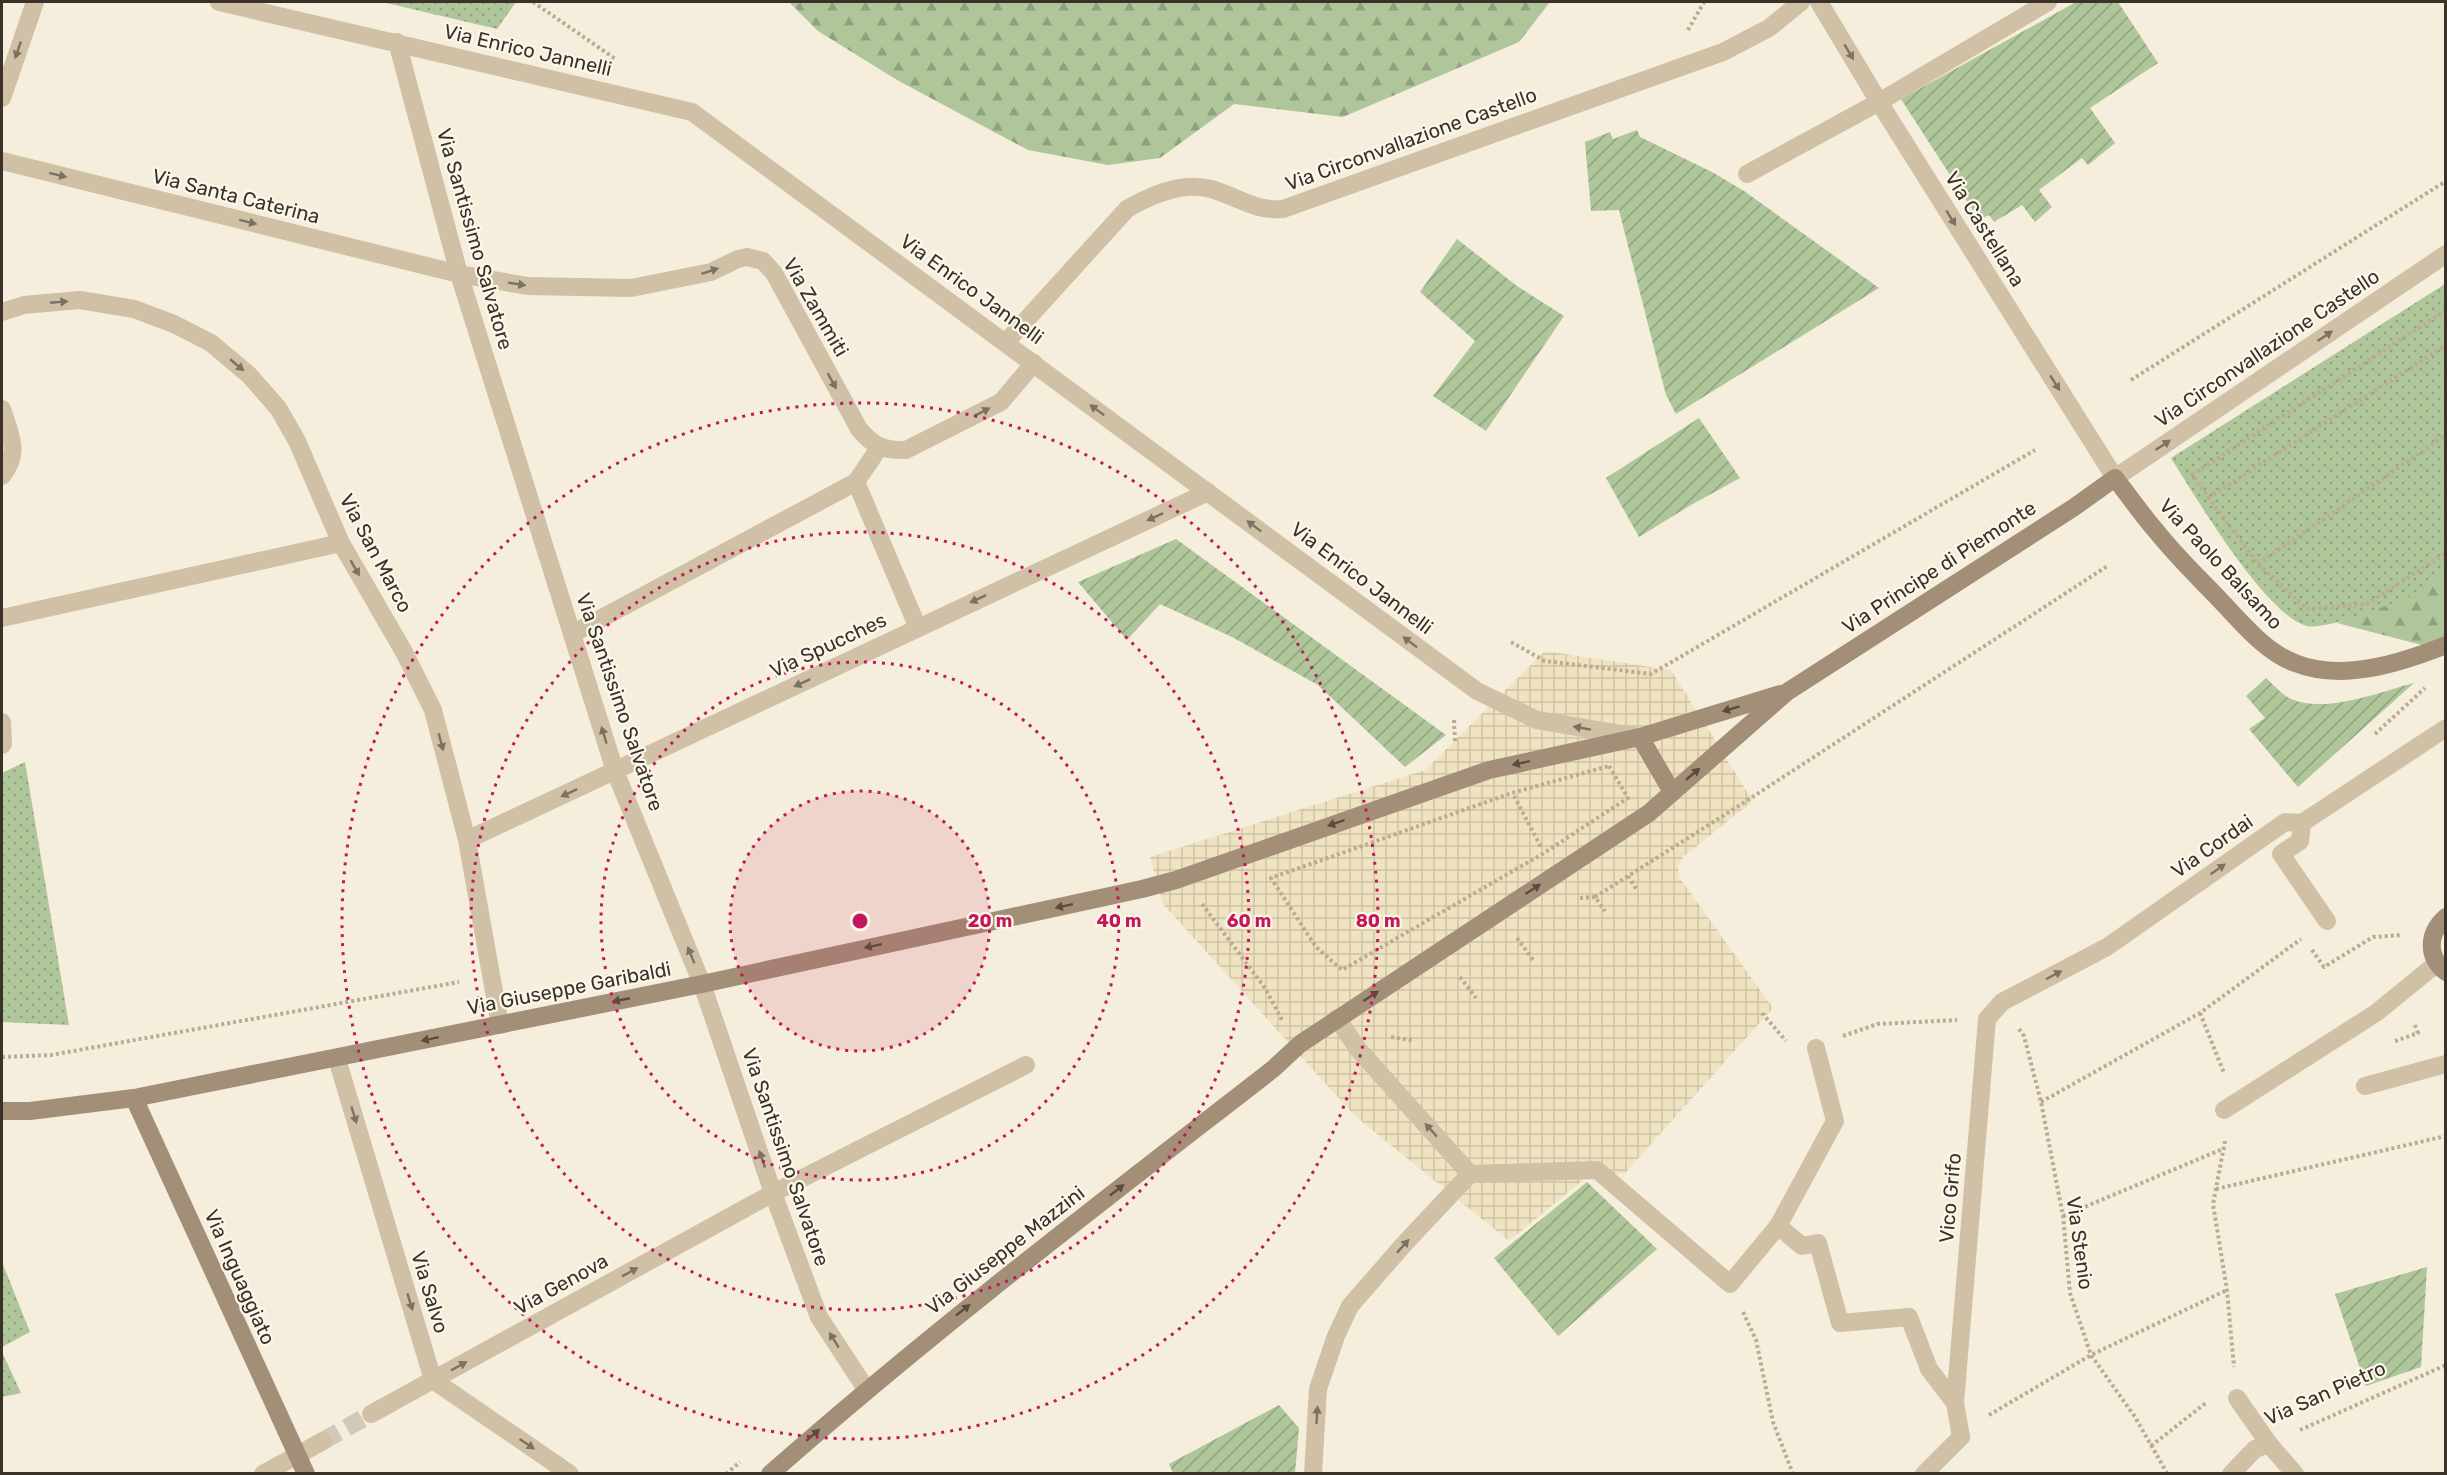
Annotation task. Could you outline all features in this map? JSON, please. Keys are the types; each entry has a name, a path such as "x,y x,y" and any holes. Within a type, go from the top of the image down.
{"street":[{"path":"2,98 35,2"},
{"name":"Via Enrico Jannelli","path":"219,2 692,112 1477,691 1537,720 1640,737"},
{"name":"Via Circonvallazione Castello","path":"1006,342 1127,208 1152,194 1185,188 1209,188 1259,208 1271,210 1283,208 1723,52 1769,28 1802,2"},
{"name":"Via Castellana","path":"1819,2 1879,102 2115,478"},
{"path":"1747,174 1879,102 2048,2"},
{"name":"Via Santissimo Salvatore","path":"397,42 459,274 615,771 702,984 773,1192 819,1317 866,1389"},
{"name":"Via Santa Caterina","path":"2,161 459,274"},
{"name":"Via Circonvallazione Castello","path":"2115,478 2445,254"},
{"name":"Via Zammiti","path":"459,274 528,286 631,288 711,272 738,259 755,258 763,261 774,273 859,429 879,448"},
{"name":"Via San Marco","path":"2,312 24,305 80,300 134,309 174,324 211,343 249,375 278,408 297,441 341,543 404,652 433,710 467,840 500,1025"},
{"path":"572,634 856,482 879,448 893,451 906,450 1001,402 1034,363"},
{"path":"2,409 14,445 11,462 2,477"},
{"name":"Via Paolo Balsamo","path":"2115,478 2157,533 2246,628 2270,648 2294,663 2323,670 2353,670 2390,663 2445,645"},
{"name":"Via Principe di Piemonte","path":"1787,692 2115,478"},
{"path":"856,482 918,628"},
{"name":"Via Spucches","path":"467,840 1208,492"},
{"path":"2,618 341,543"},
{"name":"Via Giuseppe Garibaldi","path":"2,1111 30,1111 134,1098 337,1059 702,984 1142,889 1176,880 1489,770 1640,737 1787,692"},
{"name":"Via Giuseppe Mazzini","path":"770,1473 866,1389 1274,1069 1300,1044 1649,813 1787,692"},
{"path":"2,722 2,745"},
{"name":"Via Cordai","path":"2002,1002 2107,946 2285,822 2302,823 2445,728"},
{"path":"1640,737 1672,792"},
{"path":"2302,823 2300,841 2280,855 2327,921"},
{"path":"2230,1106 2376,1013 2441,968 2430,943 2433,933 2445,917"},
{"path":"1987,1019 2002,1002"},
{"path":"1337,1018 1358,1049 1470,1174"},
{"name":"Vico Grifo","path":"1955,1403 1987,1019"},
{"path":"1313,1473 1318,1389 1335,1336 1350,1306 1470,1174 1597,1170 1730,1284 1778,1226 1835,1121 1816,1048"},
{"name":"Via Salvo","path":"337,1059 433,1380"},
{"path":"2365,1086 2445,1064"},
{"name":"Via Genova","path":"371,1414 773,1192 1026,1065"},
{"name":"Via Inguaggiato","path":"134,1098 306,1473"},
{"path":"1778,1226 1802,1246 1818,1243 1840,1323 1909,1317 1929,1370 1955,1403 1961,1437 1923,1473"},
{"path":"433,1380 570,1473"},
{"path":"2236,1389 2269,1444 2295,1473"},
{"path":"263,1473 323,1441"},
{"name":"Via San Pietro","path":"2231,1473 2255,1449 2269,1444"}],"path":[{"path":"533,2 627,67"},
{"path":"2131,380 2445,181"},
{"path":"2445,310 2192,475 2258,564 2307,609 2367,604 2445,554"},
{"path":"2208,498 2445,345"},
{"path":"2258,564 2445,435"},
{"path":"1511,642 1545,661 1652,674 2035,450"},
{"path":"1594,897 2109,565"},
{"path":"2374,734 2436,679 2427,652"},
{"path":"1455,720 1455,743"},
{"path":"1609,766 1628,798 1544,853 1342,970 1316,947 1271,878 1512,793 1609,766"},
{"path":"1512,793 1544,853"},
{"path":"1628,876 1637,890"},
{"path":"1203,903 1266,988 1286,1029"},
{"path":"2041,1102 2200,1013 2327,921"},
{"path":"2310,948 2324,967 2373,937 2433,933"},
{"path":"1515,935 1533,960"},
{"path":"1456,972 1476,998"},
{"path":"2,1057 51,1055 490,977"},
{"name":"Via Stenio","path":"2002,1002 2024,1036 2041,1102 2063,1216 2070,1293 2091,1355 2135,1417 2167,1473"},
{"path":"1762,1013 1785,1040 1799,1047 1816,1048 1877,1023 1987,1019"},
{"path":"2151,1446 2236,1389 2227,1290 2213,1204 2225,1148 2230,1106 2200,1013"},
{"path":"1379,1036 1413,1041"},
{"path":"2216,1189 2445,1136"},
{"path":"2063,1216 2225,1148"},
{"path":"1730,1284 1756,1340 1773,1422 1792,1473"},
{"path":"1961,1437 1999,1408 2091,1355 2227,1290"},
{"name":"Via San Pietro","path":"2269,1444 2445,1365"}],"green space":[{"path":"382,2 516,2 497,29"},
{"path":"789,2 1550,2 1519,42 1343,117 1234,104 1160,158 1108,165 1028,150 897,80 818,31"},
{"path":"2076,2 2118,2 2158,63 2090,108 2115,143 2088,165 2082,158 2039,190 2052,207 2035,222 2022,205 1994,222 1989,215 1979,220 1901,99"},
{"path":"1637,130 1640,137 1712,172 1744,191 1879,288 1676,414 1666,395 1619,210 1591,211 1585,142 1610,132 1613,139"},
{"path":"1457,239 1517,286 1564,316 1486,431 1433,396 1475,341 1420,292"},
{"path":"2445,284 2445,574 2407,599 2386,607 2327,625 2307,626 2290,617 2252,578 2214,525 2171,458"},
{"path":"1699,418 1740,478 1639,537 1606,478"},
{"path":"1176,539 1446,735 1405,767 1318,685 1232,637 1160,604 1127,640 1078,582"},
{"path":"2445,574 2445,651 2337,623 2406,599"},
{"path":"2266,678 2291,699 2320,704 2352,700 2414,683 2298,787 2249,729 2265,718 2246,696"},
{"path":"25,762 69,1025 2,1022 2,773"},
{"path":"1587,1182 1657,1249 1558,1336 1494,1258"},
{"path":"2,1262 30,1332 2,1347"},
{"path":"2427,1267 2421,1367 2366,1386 2335,1294"},
{"path":"2,1352 21,1393 2,1397"},
{"path":"1279,1405 1299,1428 1295,1473 1173,1473 1169,1464"}],"shaded area":[{"path":"1545,651 1671,670 1753,801 1683,857 1678,866 1679,877 1773,1008 1625,1173 1584,1179 1509,1241 1355,1116 1163,904 1150,857 1425,770"}],"tunnel":[{"path":"323,1441 371,1414"}]}
